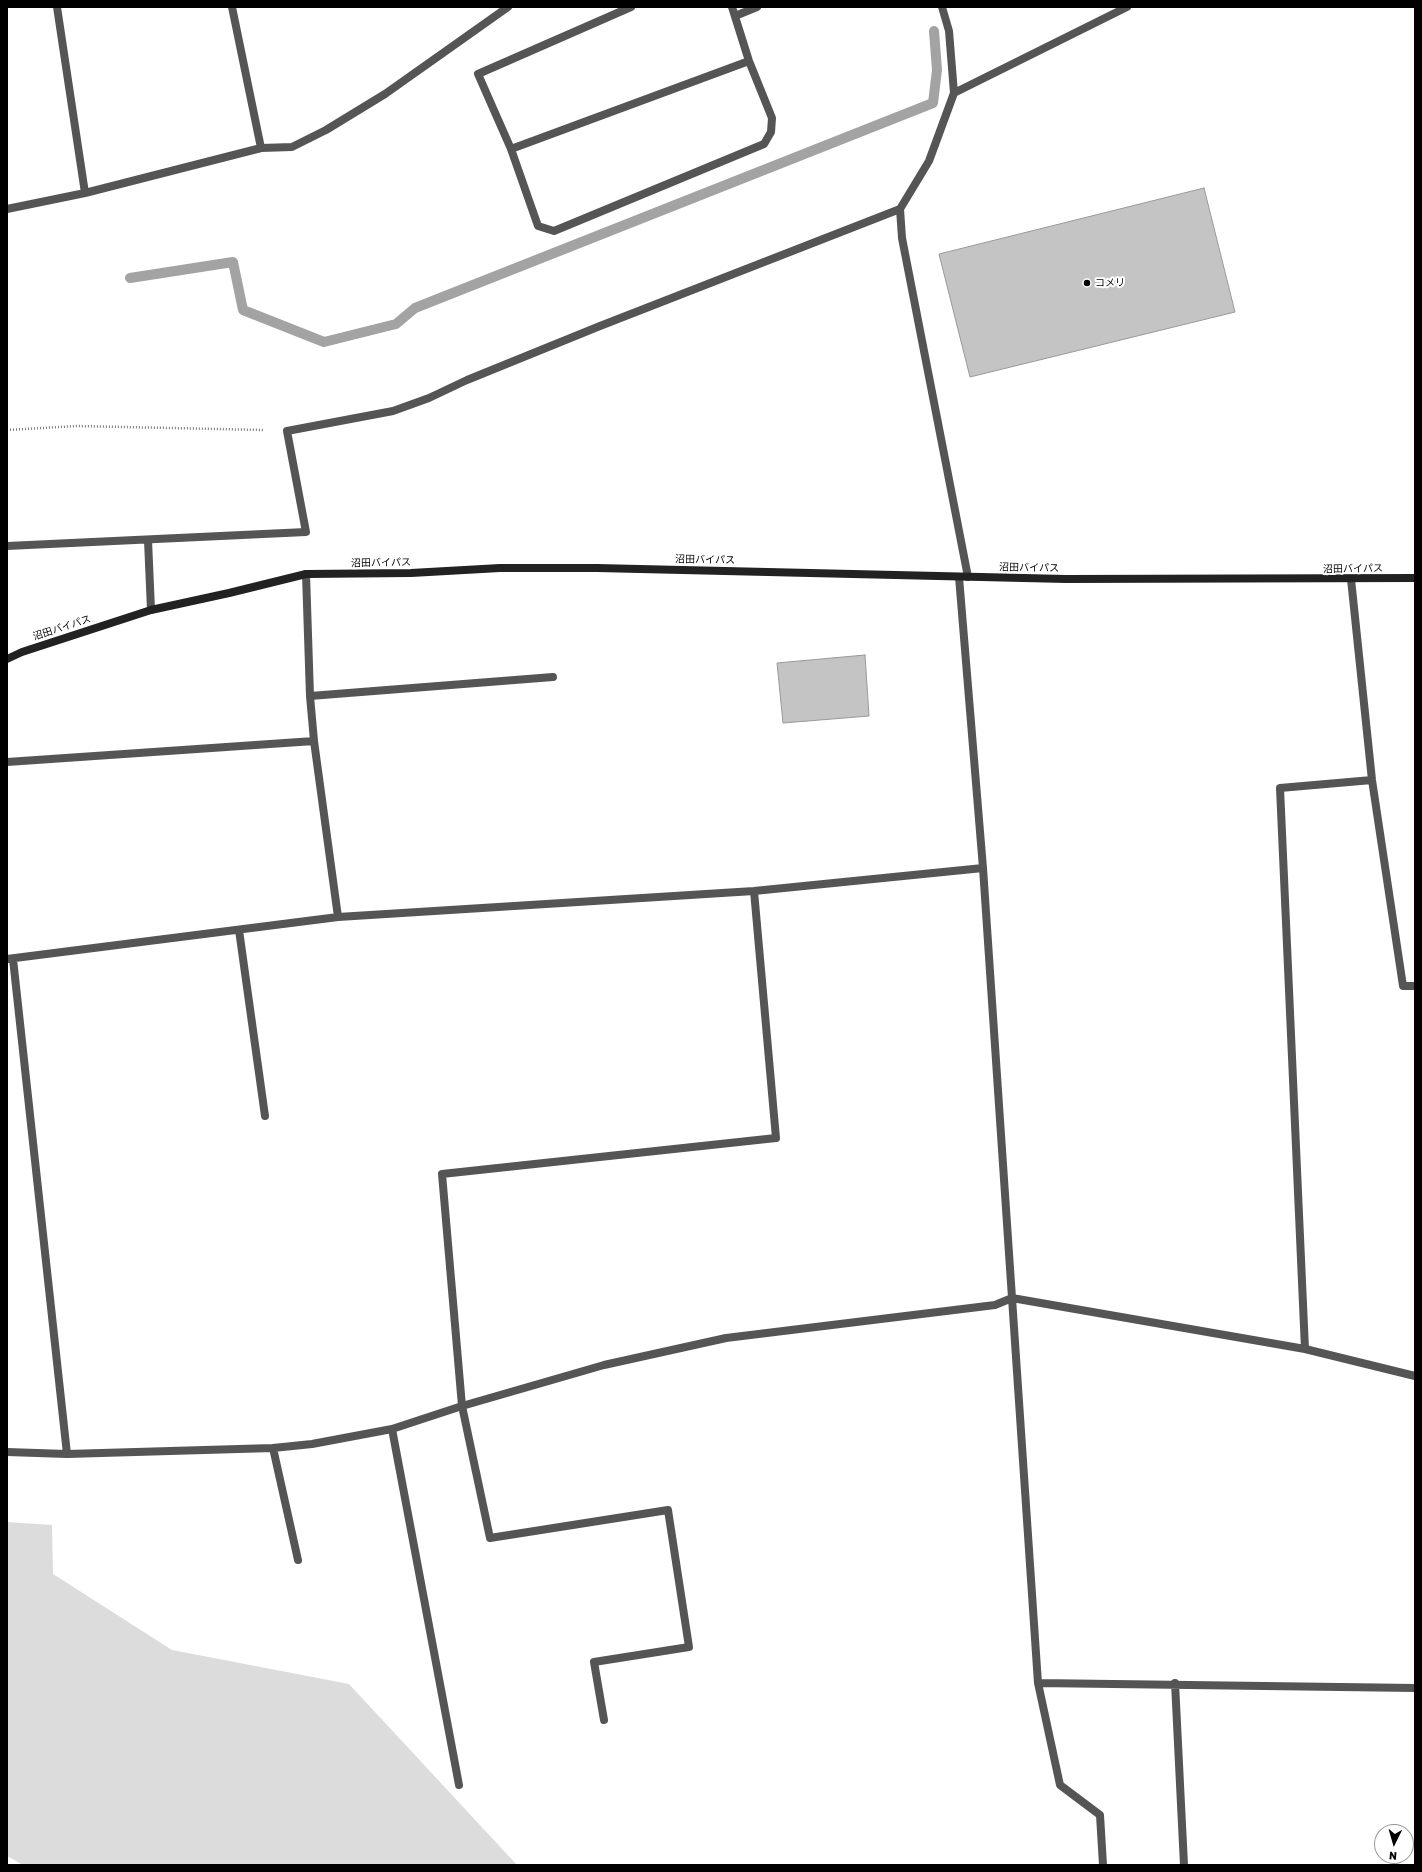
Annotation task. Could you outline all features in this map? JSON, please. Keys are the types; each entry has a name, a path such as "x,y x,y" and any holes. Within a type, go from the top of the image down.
{"street":[{"path":"57,7 85,193"},
{"path":"232,7 261,148"},
{"path":"7,208 85,193 261,148 292,147 326,130 384,94 508,7"},
{"path":"631,7 478,74 511,149 538,226 554,231 764,144 771,132 772,118 749,61 732,7"},
{"path":"735,16 758,7"},
{"path":"942,7 949,31 954,93 929,161 900,209 902,238 968,577"},
{"path":"954,93 1127,7"},
{"path":"511,149 749,61"},
{"path":"7,546 306,532 287,431 393,411 429,398 467,380 600,326 900,209"},
{"path":"148,540 151,610"},
{"name":"沼田バイパス","path":"7,659 22,652 151,610 306,574 411,573 500,568 597,568 1066,579 1415,578"},
{"path":"306,574 310,696 314,741 338,917"},
{"path":"959,577 983,868 1038,1682 1060,1785 1100,1815 1104,1865"},
{"path":"1350,579 1372,780 1403,986 1415,986"},
{"path":"310,696 554,677"},
{"path":"7,762 314,741"},
{"path":"1305,1349 1280,788 1372,780"},
{"path":"67,1454 10,959 338,917 754,891 983,868"},
{"path":"604,1720 594,1662 689,1647 668,1510 490,1538 462,1406 442,1174 776,1138 754,891"},
{"path":"239,930 265,1116"},
{"path":"7,1452 67,1454 273,1448 312,1444 392,1429 462,1406 604,1365 726,1338 995,1305 1012,1298 1305,1349 1415,1376"},
{"path":"392,1429 459,1785"},
{"path":"273,1448 298,1560"},
{"path":"1038,1682 1415,1688"},
{"path":"1175,1683 1184,1865"}],"path":[{"path":"7,430 77,426 287,431"}],"shaded area":[{"path":"7,1522 52,1525 53,1574 172,1650 349,1684 517,1865 23,1865 7,1856"}],"building":[{"name":"コメリ","path":"1204,188 1235,312 970,377 939,254"},
{"path":"865,655 869,716 783,723 777,663"}],"waterway":[{"path":"130,278 233,262 243,310 324,342 396,324 415,308 933,103 937,70 934,31"}],"place":[{"name":"コメリ","path":"1087,283"}]}
